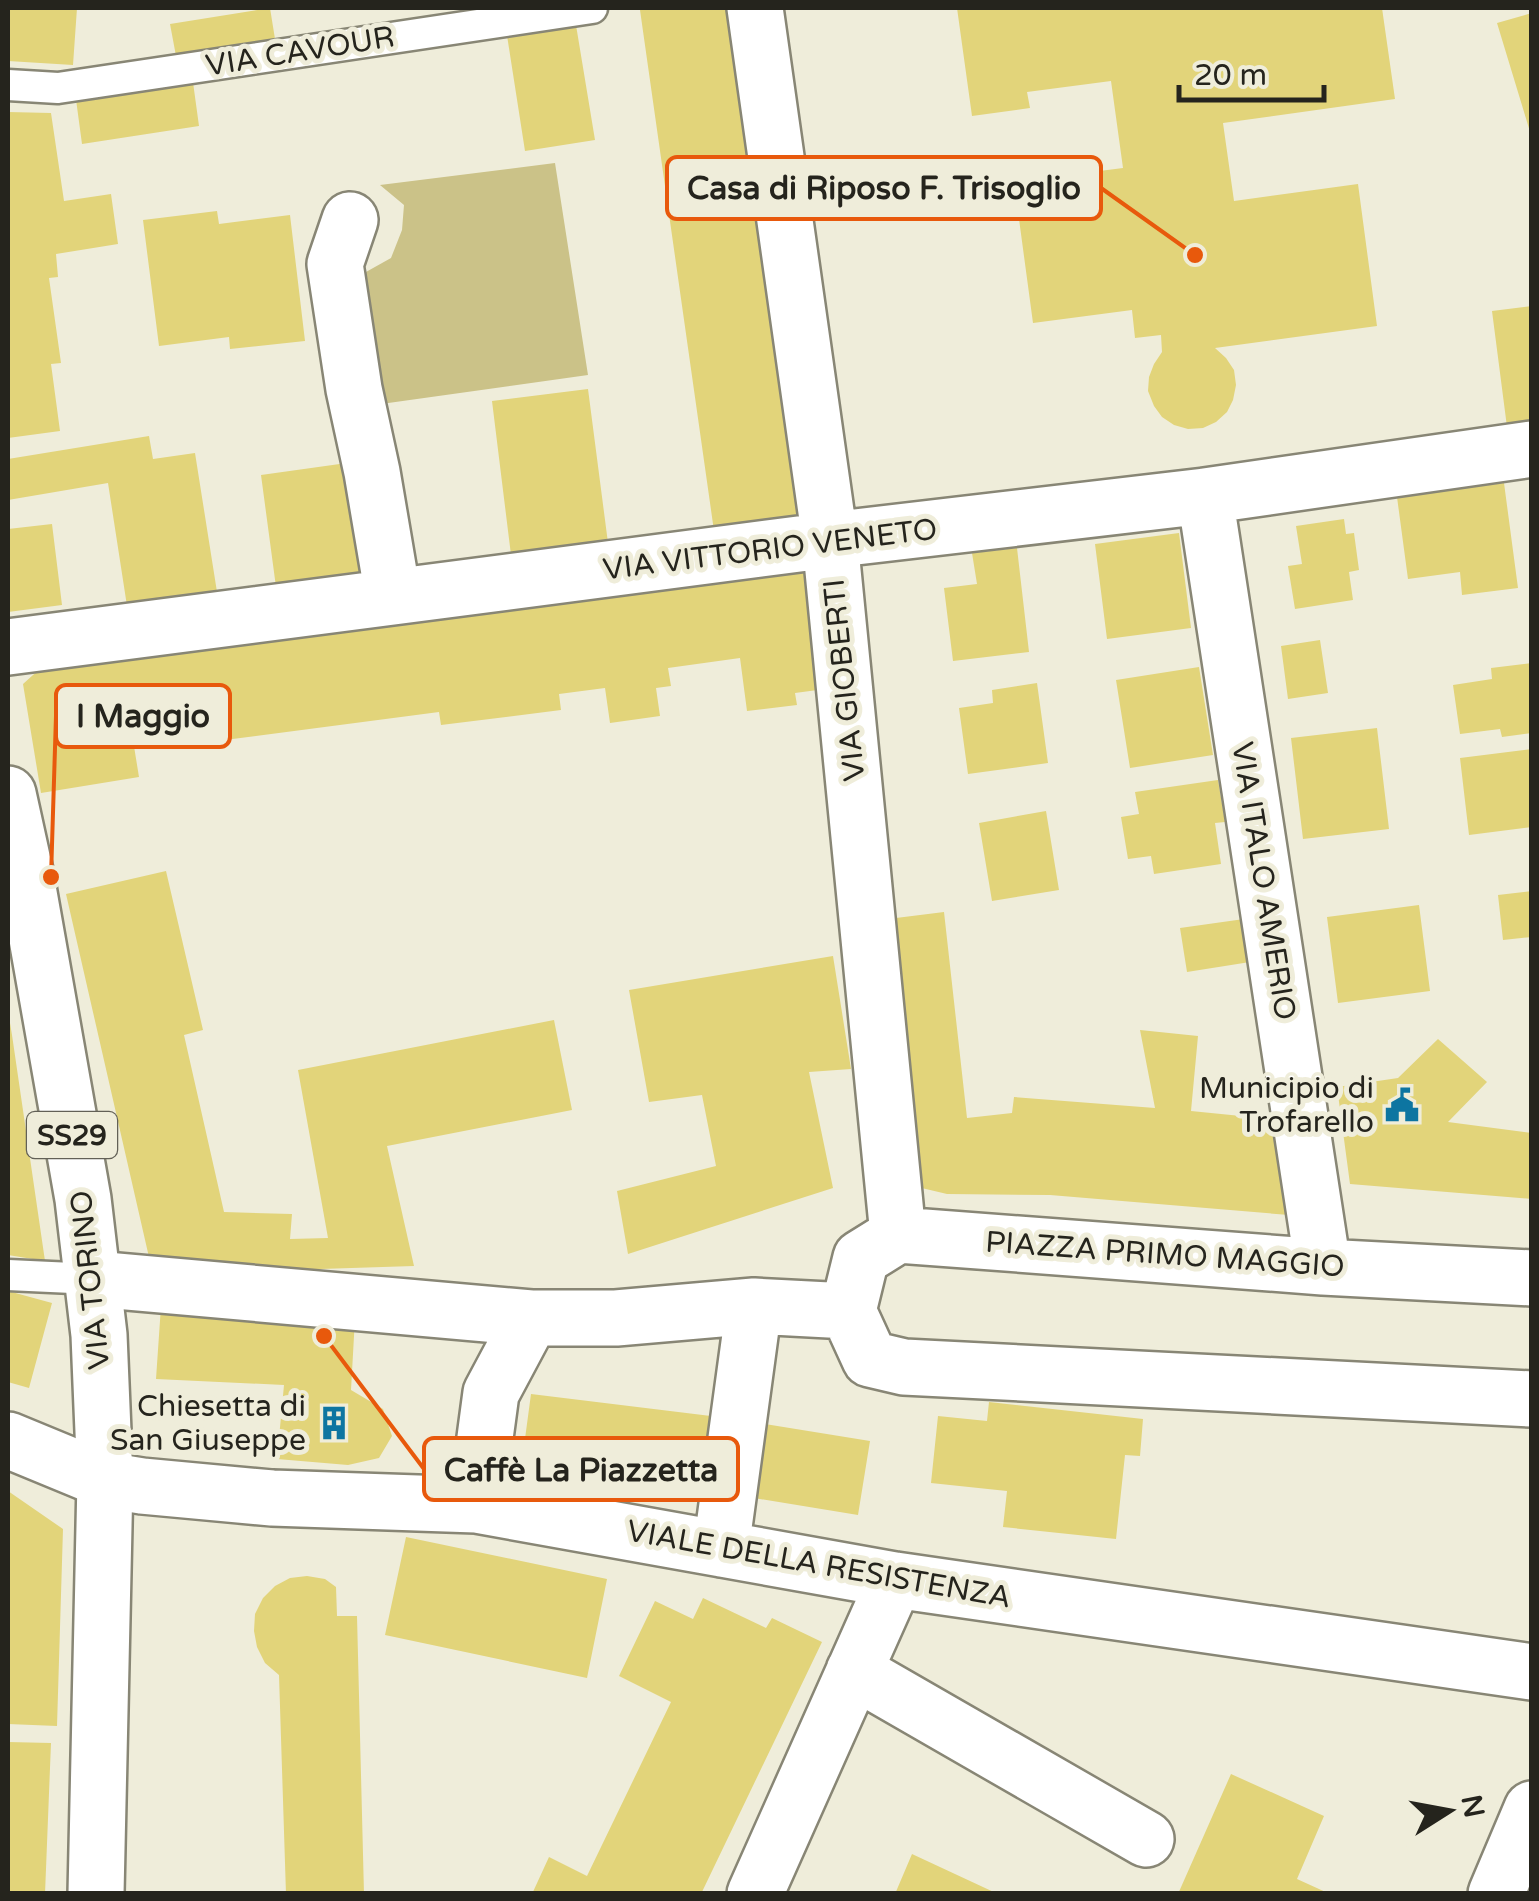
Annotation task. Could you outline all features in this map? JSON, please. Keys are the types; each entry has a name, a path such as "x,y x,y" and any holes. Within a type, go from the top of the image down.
{"street":[{"name":"VIA GIOBERTI","path":"755,8 830,540 898,1235"},
{"path":"350,220 335,264 393,596"},
{"name":"VIA VITTORIO VENETO","path":"8,647 830,540 1205,496 1532,449"},
{"name":"VIA ITALO AMERIO","path":"1205,496 1323,1267"},
{"name":"VIA TORINO","path":"8,794 30,895 83,1198 99,1335 106,1480 96,1894"},
{"path":"898,1235 861,1258 848,1312 870,1359 904,1367 1532,1399"},
{"name":"PIAZZA PRIMO MAGGIO","path":"898,1235 1323,1267 1532,1278"},
{"path":"94,1278 531,1318 616,1318 754,1306 848,1312"},
{"path":"720,1549 754,1306"},
{"path":"476,1505 491,1393 531,1318"},
{"name":"VIALE DELLA RESISTENZA","path":"8,1440 106,1480 272,1498 476,1505 895,1580 1532,1672"},
{"path":"755,1894 895,1580"},
{"path":"854,1672 1146,1839"},
{"path":"1496,1894 1532,1808"}],"lane":[{"name":"VIA CAVOUR","path":"8,85 58,88 592,8"},
{"path":"8,1276 94,1278"}],"shaded area":[{"path":"555,163 588,375 374,405 357,277 391,258 402,230 404,205 380,185"}],"building":[{"path":"8,8 77,8 73,65 8,61"},
{"path":"270,8 275,39 176,56 170,24"},
{"path":"738,8 810,518 714,531 640,10"},
{"path":"957,8 1382,8 1395,99 1223,123 1234,201 1358,184 1377,326 1215,348 1234,370 1233,400 1216,422 1188,429 1162,417 1154,406 1148,391 1149,377 1162,352 1161,335 1135,338 1132,310 1033,323 1014,182 1123,168 1111,81 1027,92 1030,108 972,116"},
{"path":"1532,13 1532,135 1531,135 1497,23"},
{"path":"575,19 595,140 525,151 506,29"},
{"path":"192,75 199,126 82,144 75,92"},
{"path":"8,112 51,113 64,201 111,194 118,244 56,254 58,277 49,278 61,363 51,364 60,431 8,438"},
{"path":"217,211 219,224 290,215 305,341 230,349 229,337 159,346 143,220"},
{"path":"1532,306 1532,423 1507,427 1492,311"},
{"path":"588,389 608,543 511,555 492,401"},
{"path":"149,436 153,459 195,453 217,592 127,606 108,483 8,500 8,459"},
{"path":"354,462 369,575 276,587 261,475"},
{"path":"1504,483 1518,588 1462,595 1460,572 1408,579 1397,497"},
{"path":"1344,519 1346,534 1354,533 1359,570 1349,572 1353,600 1295,609 1288,566 1302,564 1296,526"},
{"path":"52,524 62,605 8,612 8,529"},
{"path":"1179,533 1191,628 1107,639 1095,544"},
{"path":"1017,548 1029,652 953,661 944,588 977,584 972,553"},
{"path":"809,563 825,689 795,693 797,705 747,711 740,658 668,668 671,686 656,688 660,716 610,723 605,688 559,694 561,710 441,725 439,712 217,741 214,721 132,734 139,777 41,793 23,684 43,666"},
{"path":"1320,640 1328,693 1288,699 1281,646"},
{"path":"1532,663 1532,733 1502,737 1500,729 1460,734 1453,685 1492,679 1491,668"},
{"path":"1199,667 1213,755 1130,768 1116,680"},
{"path":"1037,683 1048,763 968,774 959,708 993,703 992,690"},
{"path":"1377,728 1389,829 1303,839 1291,738"},
{"path":"1532,749 1532,827 1469,835 1460,758"},
{"path":"1218,780 1225,822 1215,823 1221,864 1154,874 1151,856 1128,859 1121,817 1139,814 1135,792"},
{"path":"1046,811 1059,890 992,901 979,823"},
{"path":"166,871 203,1030 184,1035 224,1212 292,1214 290,1239 328,1238 298,1070 554,1020 572,1110 387,1146 414,1266 289,1270 151,1266 66,894"},
{"path":"1532,891 1532,937 1503,940 1498,895"},
{"path":"1419,905 1430,991 1338,1003 1327,917"},
{"path":"944,912 967,1118 1012,1113 1014,1097 1155,1108 1140,1030 1198,1036 1191,1111 1271,1119 1289,1215 1050,1195 947,1194 909,1185 880,920"},
{"path":"1244,919 1250,962 1187,972 1180,928"},
{"path":"833,956 851,1069 809,1072 833,1188 628,1254 617,1191 716,1166 702,1095 649,1102 629,990"},
{"path":"8,1023 12,1035 45,1261 8,1255"},
{"name":"Municipio di Trofarello","path":"1438,1039 1487,1082 1448,1122 1532,1133 1532,1199 1350,1184 1337,1087 1398,1078"},
{"path":"8,1291 52,1303 29,1388 8,1382"},
{"path":"161,1306 355,1318 351,1390 383,1409 392,1436 379,1458 348,1465 277,1459 284,1385 156,1379"},
{"path":"531,1394 719,1417 709,1499 520,1476"},
{"path":"989,1402 1143,1419 1140,1456 1125,1455 1116,1539 1003,1527 1007,1491 931,1483 938,1416 987,1421"},
{"path":"765,1424 870,1441 858,1515 754,1498"},
{"path":"8,1491 63,1529 57,1726 8,1724"},
{"path":"406,1537 607,1579 587,1678 385,1635"},
{"path":"290,1578 325,1579 336,1587 337,1616 357,1616 364,1894 286,1894 279,1675 265,1663 257,1647 255,1614 275,1586"},
{"path":"703,1598 766,1628 772,1618 822,1642 701,1894 532,1894 549,1857 587,1876 671,1702 619,1676 655,1601 693,1619"},
{"path":"8,1742 51,1743 45,1894 8,1894"},
{"path":"1231,1774 1324,1816 1297,1879 1330,1894 1178,1894"},
{"path":"912,1854 998,1894 895,1894"}],"place":[{"name":"Casa di Riposo F. Trisoglio","path":"1195,255"},
{"name":"I Maggio","path":"51,877"},
{"name":"Municipio di Trofarello","path":"1402,1105"},
{"name":"Caffè La Piazzetta","path":"324,1336"},
{"name":"Chiesetta di San Giuseppe","path":"334,1423"}]}
